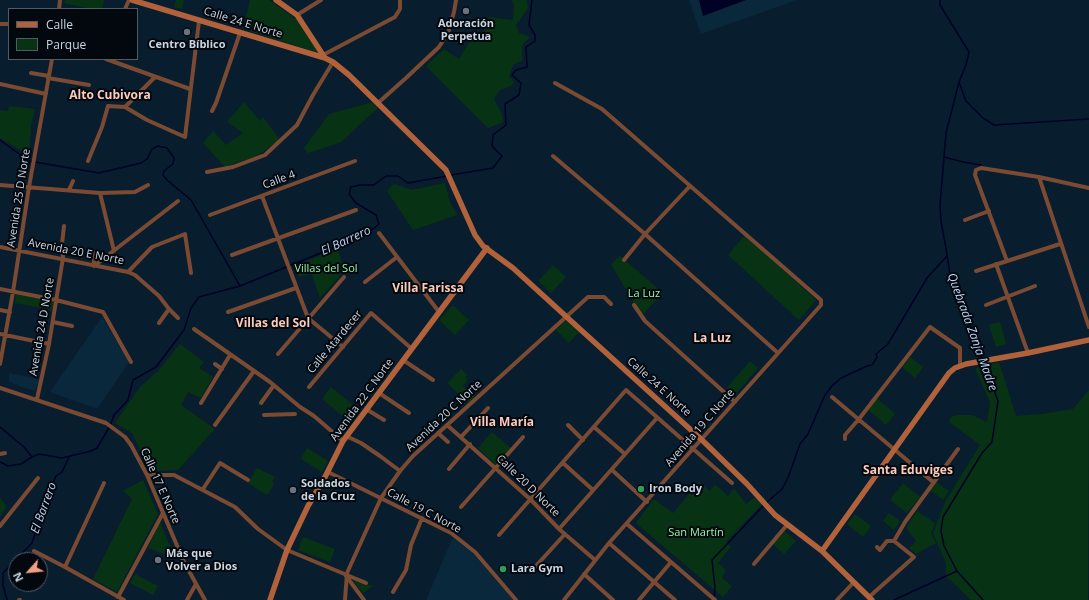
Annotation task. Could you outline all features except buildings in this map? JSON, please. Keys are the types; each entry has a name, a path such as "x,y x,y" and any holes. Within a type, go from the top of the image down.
{"main road":[{"name":"Calle 24 E Norte","path":"132,0 324,57 333,62"},
{"path":"276,0 298,15 324,57"},
{"path":"333,62 378,103"},
{"name":"Calle 24 E Norte","path":"378,103 447,172 475,235 487,248 513,268 566,316 702,440 787,525 822,550 871,598"},
{"name":"Avenida 22 C Norte","path":"270,600 287,550 308,505 328,472 345,439 487,248"},
{"path":"822,550 949,372 960,366 1089,340"}],"street":[{"path":"298,15 321,0"},
{"path":"324,57 395,17 400,9 400,0"},
{"path":"378,103 439,47 448,33 456,0"},
{"path":"88,160 102,127 108,106 125,107 147,120 184,136 199,20"},
{"path":"212,110 216,103 240,33"},
{"name":"Avenida 25 D Norte","path":"0,364 52,60"},
{"path":"109,60 190,89"},
{"path":"208,172 233,167 265,155 297,125 333,62"},
{"path":"31,72 88,85"},
{"path":"125,107 155,76"},
{"path":"555,82 602,109 690,186 645,234 624,260"},
{"path":"0,84 46,94"},
{"path":"553,156 645,234 778,353"},
{"name":"Calle 4","path":"210,215 355,161"},
{"path":"1007,261 975,175 976,170 981,168 1039,177 1089,188"},
{"path":"1039,177 1060,244 1089,327"},
{"path":"69,190 73,181"},
{"path":"0,185 100,193 135,192 148,185"},
{"name":"Avenida 19 C Norte","path":"564,600 609,544 820,305 821,300 690,186"},
{"path":"100,193 114,251"},
{"path":"262,196 308,318 343,347"},
{"path":"94,266 178,201"},
{"path":"232,256 356,210"},
{"path":"965,220 989,211"},
{"name":"Avenida 24 D Norte","path":"37,399 49,344 63,258 62,244 64,226"},
{"path":"379,233 439,312"},
{"path":"128,272 152,247 185,234 191,273"},
{"path":"976,271 1060,244"},
{"name":"Avenida 20 E Norte","path":"0,247 63,258 94,266 128,272 135,275 159,296 178,318"},
{"path":"94,253 94,266"},
{"path":"365,282 397,257"},
{"path":"996,264 1028,353"},
{"path":"278,354 344,277"},
{"path":"986,305 1035,286"},
{"path":"228,312 296,288"},
{"path":"0,289 56,300 103,312 131,362"},
{"name":"Avenida 20 C Norte","path":"345,600 346,575 381,498 400,471 438,433 588,297 604,297 611,304"},
{"path":"634,305 645,321 735,402"},
{"path":"160,323 169,309"},
{"path":"0,310 10,312"},
{"name":"Calle Atardecer","path":"309,387 371,313 412,349"},
{"path":"53,322 72,326"},
{"path":"845,439 845,435 930,327 960,348 960,366"},
{"path":"194,328 345,439 361,443 400,471"},
{"path":"0,334 49,344"},
{"path":"201,404 230,355"},
{"path":"404,360 433,380"},
{"path":"215,364 222,369"},
{"path":"215,425 254,371"},
{"path":"261,403 274,386"},
{"name":"Calle 17 E Norte","path":"0,388 106,423 115,428 129,441 147,475 184,562 205,600"},
{"path":"499,535 626,390 732,483"},
{"path":"379,393 409,413"},
{"path":"832,397 933,482"},
{"path":"462,437 488,408"},
{"path":"366,409 384,420"},
{"path":"264,415 295,414"},
{"path":"559,529 657,418"},
{"name":"Calle 20 D Norte","path":"447,425 531,500 559,529 596,560"},
{"path":"568,425 583,440"},
{"path":"594,427 625,454"},
{"path":"438,433 448,442"},
{"path":"461,507 523,437"},
{"path":"449,468 470,444"},
{"path":"894,541 905,522 958,449"},
{"path":"203,489 220,463 248,480"},
{"path":"563,463 593,490"},
{"path":"612,470 647,502"},
{"name":"Calle 19 C Norte","path":"328,472 451,533 475,552 516,600"},
{"path":"147,475 174,475 203,489 235,506 258,529 287,550 366,583"},
{"path":"0,526 38,478"},
{"path":"65,567 104,483"},
{"path":"118,597 163,513"},
{"path":"393,592 406,570 411,545 422,518"},
{"path":"627,524 713,598"},
{"path":"754,564 787,525"},
{"path":"535,567 565,534"},
{"path":"871,598 914,558 894,541 887,541 880,550 877,547"},
{"path":"609,544 675,600"},
{"path":"34,551 124,600"},
{"path":"639,600 671,562"},
{"path":"584,574 613,600"},
{"path":"346,575 364,600"},
{"path":"837,600 854,582"},
{"path":"187,600 196,584"}],"shaded area":[{"path":"689,0 797,0 701,34"},
{"path":"699,0 746,0 703,16"},
{"path":"102,317 129,362 97,409 50,392"},
{"path":"9,373 39,379 35,391 9,382"},
{"path":"453,538 471,551 513,600 426,600"}],"green space":[{"path":"65,0 104,0 102,8 86,8 64,3"},
{"path":"176,0 184,0 182,9 174,7"},
{"path":"250,0 269,0 296,19 319,53 243,29"},
{"path":"512,0 527,0 528,8 516,25 519,33 530,37 522,45 522,61 513,65 509,77 514,81 511,86 500,90 494,99 502,114 503,122 488,128 426,66 444,49 459,59 475,32 484,33 489,17 513,20 514,5"},
{"path":"244,102 260,121 263,117 280,140 257,156 225,167 203,143 213,131 226,145 243,133 227,122"},
{"path":"373,102 378,108 341,142 308,153 304,148 329,114"},
{"path":"9,106 35,109 31,125 29,155 0,138 0,110 8,111"},
{"path":"445,183 450,202 457,215 413,230 387,191 394,184 412,190"},
{"path":"745,235 816,300 799,320 728,255"},
{"name":"Villas del Sol","path":"337,248 345,270 320,298 312,274 299,277 295,267"},
{"name":"La Luz","path":"620,256 663,293 643,314 639,309 638,310 611,264"},
{"path":"553,265 566,277 551,293 538,281"},
{"path":"16,294 54,302 52,310 15,303"},
{"path":"453,305 469,320 455,335 439,320"},
{"path":"566,320 579,332 569,343 556,330"},
{"path":"1000,322 1006,344 996,347 989,325"},
{"path":"180,344 204,362 199,368 213,377 201,398 188,392 181,405 215,429 178,470 151,471 132,433 115,423 140,387 159,370"},
{"path":"910,357 923,367 915,378 902,367"},
{"path":"750,361 758,368 734,396 726,389"},
{"path":"999,362 1016,416 1073,409 1089,390 1088,600 971,600 946,576 946,563 933,533 945,502 980,445 949,422 951,417 957,415 972,415 987,422 990,402 975,368"},
{"path":"461,369 467,375 465,377 468,380 463,386 475,397 469,404 447,383"},
{"path":"331,387 358,409 349,421 322,399"},
{"path":"877,398 895,414 886,425 867,409"},
{"path":"492,432 511,448 496,465 478,448"},
{"path":"307,448 328,461 322,472 301,459"},
{"path":"257,468 275,477 272,481 274,485 267,495 248,483"},
{"path":"143,480 158,514 117,592 93,579 132,499 123,491"},
{"name":"San Martín","path":"699,482 710,491 715,484 728,496 734,488 746,504 755,497 762,504 726,542 731,547 718,563 726,571 722,578 732,586 723,597 636,523 654,499 673,513"},
{"path":"936,482 949,491 943,500 930,490"},
{"path":"903,483 920,497 907,513 890,500"},
{"path":"0,497 6,507 0,517"},
{"path":"917,511 935,523 931,533 936,543 916,554 909,548 916,541 906,528"},
{"path":"889,513 900,521 894,530 883,521"},
{"path":"855,514 871,526 863,537 847,524"},
{"path":"160,522 175,558 148,548"},
{"path":"785,531 796,541 784,554 773,544"},
{"path":"303,537 335,549 330,562 298,550"},
{"path":"135,574 158,586 153,595 130,583"},
{"path":"353,580 373,586 363,593"}],"waterway":[{"name":"El Barrero","path":"451,175 493,168 502,156 492,146 493,135 506,125 505,104 519,95 521,83 512,75 516,70 527,67 526,47 535,41 535,35 529,25 532,0"},
{"name":"Quebrada Zanja Madre","path":"940,0 940,5 969,52 966,65 959,82 946,133 940,205 941,222 950,274 962,308 975,335 982,359"},
{"path":"959,82 966,101 983,118 994,125 1089,119"},
{"path":"0,140 29,161 99,173 141,163 147,159 152,149 158,146 167,148 174,158 173,164 164,171 163,175 191,200 240,286"},
{"path":"944,157 981,165"},
{"name":"El Barrero","path":"0,462 8,466 21,464 39,454 62,458 91,451 97,448 110,426 114,415 128,400 133,380 156,367 184,330 191,308 199,297 240,286 367,234 379,224 376,215 356,203 349,194 351,187 360,185 374,185 386,176 398,176 408,183 447,176"},
{"path":"767,502 782,489 788,478 800,444 808,434 825,395 841,378 872,365 877,357 876,354 888,344 927,278 947,256"},
{"name":"Quebrada Zanja Madre","path":"983,600 957,571 944,546 941,531 943,517 982,453 992,442 998,401 984,363"},
{"path":"0,427 24,447 32,457"},
{"name":"El Barrero","path":"7,600 3,585 3,573 32,543 56,476 62,472 69,457"},
{"path":"714,598 715,588 712,560 764,505"},
{"path":"894,600 957,571"}],"place":[{"name":"Adoración Perpetua","path":"466,11"},
{"name":"Centro Bíblico","path":"187,32"},
{"name":"Iron Body","path":"641,489"},
{"name":"Soldados de la Cruz","path":"293,490"},
{"name":"Más que Volver a Dios","path":"158,560"},
{"name":"Lara Gym","path":"503,569"}],"district":[{"name":"Alto Cubivora","path":"110,96"},
{"name":"Villa Farissa","path":"428,289"},
{"name":"Villas del Sol","path":"273,324"},
{"name":"La Luz","path":"712,339"},
{"name":"Villa María","path":"502,423"},
{"name":"Santa Eduviges","path":"908,471"}]}
